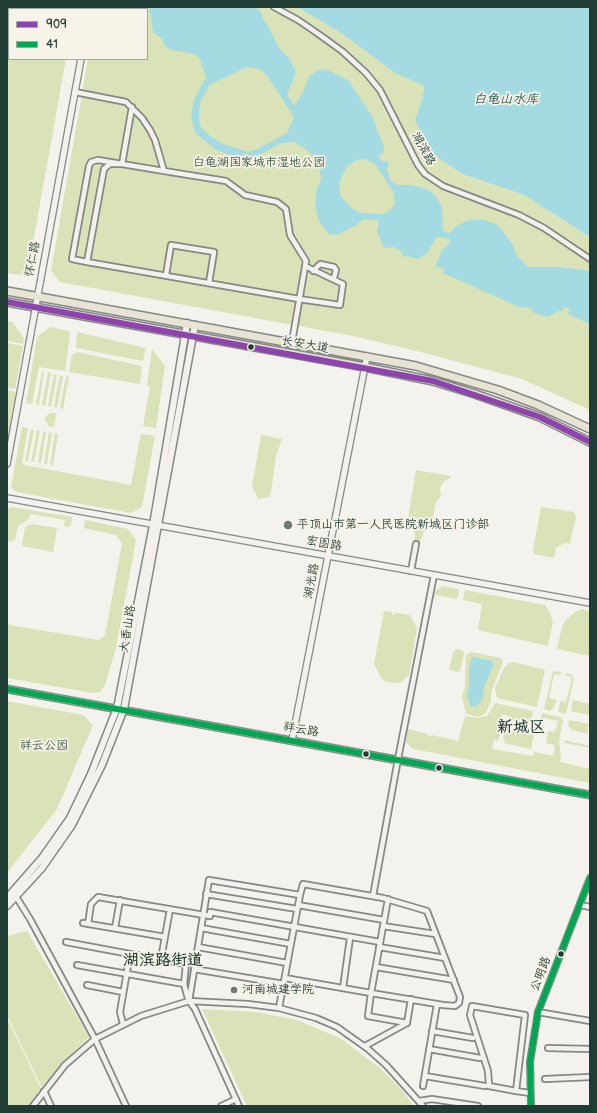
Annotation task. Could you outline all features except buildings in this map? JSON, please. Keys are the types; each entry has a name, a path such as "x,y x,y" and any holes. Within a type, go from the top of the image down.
{"main road":[{"name":"长安大道","path":"7,291 367,356 430,370 491,388 538,405 590,429"},
{"name":"长安大道","path":"7,302 365,366 433,381 540,417 590,442"},
{"name":"大香山路","path":"7,898 14,894 49,858 78,815 102,765 124,709 187,323"},
{"name":"大香山路","path":"7,906 14,894 70,818 94,768 117,708 195,325"},
{"name":"祥云路","path":"7,689 124,709 590,795"}],"street":[{"name":"湖滨路","path":"274,7 316,32 342,51 366,73 380,90 418,165 425,174 443,186 518,215 544,228 590,259"},
{"name":"怀仁路","path":"7,464 81,60"},
{"path":"75,92 120,99 132,107 142,118 153,135 164,171"},
{"path":"122,164 132,107"},
{"path":"292,342 299,299 305,266 304,257 290,235 288,215 282,204 245,195 226,181 98,160 90,163 72,259 299,299 340,305 343,284 334,278 313,271 305,266"},
{"path":"87,262 104,169 110,164 122,164"},
{"path":"166,275 171,245 178,246 214,252 209,282"},
{"path":"313,271 320,264 334,267 336,270 334,278"},
{"name":"湖光路","path":"292,740 367,356"},
{"name":"宏图路","path":"7,498 590,604"},
{"path":"411,571 416,544"},
{"path":"373,896 434,575"},
{"name":"公明路","path":"531,1106 531,1052 538,1012 590,878"},
{"path":"189,1001 209,880 300,895"},
{"path":"279,1008 297,907 303,884 388,899 427,911 460,997 459,1003 455,1006 285,978"},
{"path":"14,894 95,1039 126,1106"},
{"path":"206,894 384,920"},
{"path":"165,937 85,923 91,904 98,897 210,916 210,912 294,926 445,958"},
{"path":"388,899 368,1016 407,1023"},
{"path":"115,928 120,900"},
{"path":"580,904 590,906"},
{"path":"161,959 170,909"},
{"path":"383,926 435,934"},
{"path":"201,928 291,944"},
{"path":"343,988 350,938"},
{"path":"66,942 186,964 184,984 189,1001 195,1009 239,1106"},
{"path":"198,948 287,963"},
{"path":"123,1024 120,1012 130,954"},
{"path":"77,965 184,984"},
{"path":"376,967 454,980"},
{"path":"194,969 284,984"},
{"path":"87,985 123,992"},
{"path":"407,1023 411,999"},
{"path":"33,1106 65,1065 95,1039 123,1024 189,1001 248,1004 279,1008 323,1021 337,1027 365,1046 399,1078 423,1106"},
{"path":"423,1086 437,1004"},
{"path":"516,1091 525,1015 472,1006 470,1015 488,1071 489,1086 516,1091 530,1093"},
{"path":"538,1012 590,1021"},
{"path":"365,1046 407,1023"},
{"path":"432,1031 473,1038"},
{"path":"548,1048 590,1049"},
{"path":"429,1049 480,1058"},
{"path":"425,1076 485,1086"},
{"path":"545,1079 590,1077"},
{"path":"44,1092 51,1106"},
{"path":"221,1106 236,1099"},
{"path":"419,1101 432,1099 478,1106"}],"green space":[{"path":"7,7 85,7 8,8 8,60 66,60 27,276 7,273"},
{"name":"白龟湖国家城市湿地公园","path":"297,7 341,33 395,73 424,86 422,99 415,120 429,152 462,174 524,195 590,237 590,410 522,379 417,351 353,336 60,282 51,271 88,60 148,60 148,8 97,8"},
{"path":"7,321 12,322 24,338 23,344 7,341"},
{"path":"50,327 69,331 70,334 65,371 39,367 32,404 26,403 37,337"},
{"path":"77,332 146,348 143,361 76,348"},
{"path":"7,343 23,346 15,389 7,387"},
{"path":"152,349 165,366 156,428 143,426 150,387 147,385"},
{"path":"77,352 142,366 140,384 69,372 72,355"},
{"path":"42,372 44,372 39,405 36,404"},
{"path":"48,372 51,373 45,406 42,405"},
{"path":"54,374 57,375 51,407 48,406"},
{"path":"60,375 63,376 57,408 54,407"},
{"path":"66,376 69,377 63,409 60,408"},
{"path":"7,390 16,392 8,435 7,434"},
{"path":"50,413 56,413 54,427 49,426 45,421 45,417"},
{"path":"22,427 28,428 22,462 24,465 131,485 141,434 155,436 142,507 131,513 16,492 11,487"},
{"path":"31,429 34,430 28,461 25,461"},
{"path":"37,430 40,431 34,462 31,462"},
{"path":"43,431 46,432 41,463 38,463"},
{"path":"49,432 52,433 47,464 44,464"},
{"path":"55,433 58,434 53,466 50,465"},
{"path":"261,435 282,439 276,456 269,497 258,499 252,486"},
{"path":"416,470 450,476 450,478 443,482 440,488 441,496 436,502 434,513 428,529 424,531 420,543 415,543 414,529 408,519"},
{"path":"12,507 72,517 71,525 68,527 64,526 65,520 30,514 29,519 18,526 15,540 7,542 7,509"},
{"path":"541,507 574,512 576,517 570,544 564,543 556,548 554,558 534,554 533,550"},
{"path":"85,520 128,529 136,540 116,648 105,685 100,692 93,693 7,678 7,622 9,625 99,640 105,635 122,544 116,535 84,528"},
{"path":"31,524 57,528 53,552 22,546 25,527"},
{"path":"443,586 459,589 457,599 436,595 433,600 436,590"},
{"path":"465,590 545,605 553,621 548,646 478,630 482,604 463,600"},
{"path":"582,609 590,611 590,656 557,649 562,627 566,620 575,612"},
{"path":"384,611 392,612 392,615 397,613 410,615 417,628 409,675 401,682 387,682 382,679 374,664"},
{"path":"457,649 462,650 464,653 460,671 456,672 449,669 453,653"},
{"path":"472,652 501,658 503,661 491,693 491,702 485,714 478,717 466,714 462,696 465,687 466,658 467,654"},
{"path":"514,662 545,670 537,707 497,698 495,688 504,668 509,663"},
{"path":"553,671 561,672 560,675 554,674 549,698 557,700 553,709 550,711 544,709"},
{"path":"566,673 572,675 574,679 566,714 558,712 560,701 566,702 572,677 566,676"},
{"path":"573,700 590,704 590,715 571,711"},
{"name":"祥云公园","path":"7,701 83,715 93,725 57,809 7,873"},
{"path":"495,703 533,711 530,725 509,720 509,716 502,714 500,721 503,722 498,741 494,740 492,749 533,756 534,752 553,756 555,745 546,743 548,731 555,732 558,721 544,718 543,722 540,721 542,713 560,717 563,720 559,741 561,756 560,762 590,769 590,783 413,749 406,742 407,729 428,734 428,736 431,735 456,740 455,741 458,742 465,716 478,718 487,716"},
{"path":"569,720 589,724 587,734 571,730 571,728 568,727"},
{"path":"505,728 534,734 531,749 504,743"},
{"path":"564,740 590,746 590,748 565,743"},
{"path":"27,931 89,1037 61,1064 42,1088 7,1015 7,936"},
{"path":"202,1009 255,1012 297,1020 340,1038 381,1069 401,1089 414,1106 247,1106"},
{"path":"7,1018 41,1089 29,1106 7,1106"}],"water":[{"path":"149,7 256,8 261,12 263,19 279,48 289,58 296,72 287,95 294,105 303,92 310,75 317,71 322,69 330,71 349,81 372,116 384,147 384,151 379,156 381,161 389,162 387,169 390,180 397,185 412,185 429,190 437,198 442,207 443,231 450,233 456,226 469,220 484,220 498,225 513,245 516,255 528,267 560,267 590,271 590,324 568,314 570,310 564,307 562,311 558,311 548,317 534,313 530,308 519,307 443,273 444,268 436,267 436,264 442,250 450,243 449,239 441,237 436,238 427,253 418,259 407,256 403,257 402,252 394,247 384,248 377,232 379,221 363,220 353,227 336,235 328,234 318,219 315,203 317,188 321,179 317,159 294,142 281,143 254,158 240,158 216,150 195,133 191,116 193,104 198,91 206,78 200,59 195,54 171,50 164,45 163,40 153,32","holes":["247,67 259,69 266,74 294,117 287,133 255,150 248,152 223,144 210,136 200,126 199,114 200,103 209,85","365,159 375,164 394,193 395,205 383,214 361,213 354,210 341,197 339,187 340,180 347,166 357,160"]},
{"name":"白龟山水库","path":"297,7 590,7 590,237 524,195 462,174 429,152 415,120 422,99 424,86 395,73 341,33"},
{"path":"472,657 492,661 494,664 484,687 482,700 477,706 473,707 470,706 467,694 469,685 469,668"}],"transit line":[{"name":"909","path":"7,302 433,381 540,417 590,442"},
{"name":"41","path":"7,689 590,795"},
{"name":"41","path":"531,1106 530,1062 538,1012 590,878"}],"place":[{"name":"平顶山市第一人民医院新城区门诊部","path":"288,525"},
{"name":"河南城建学院","path":"234,990"}],"district":[{"name":"新城区","path":"521,728"},
{"name":"湖滨路街道","path":"163,961"}]}
